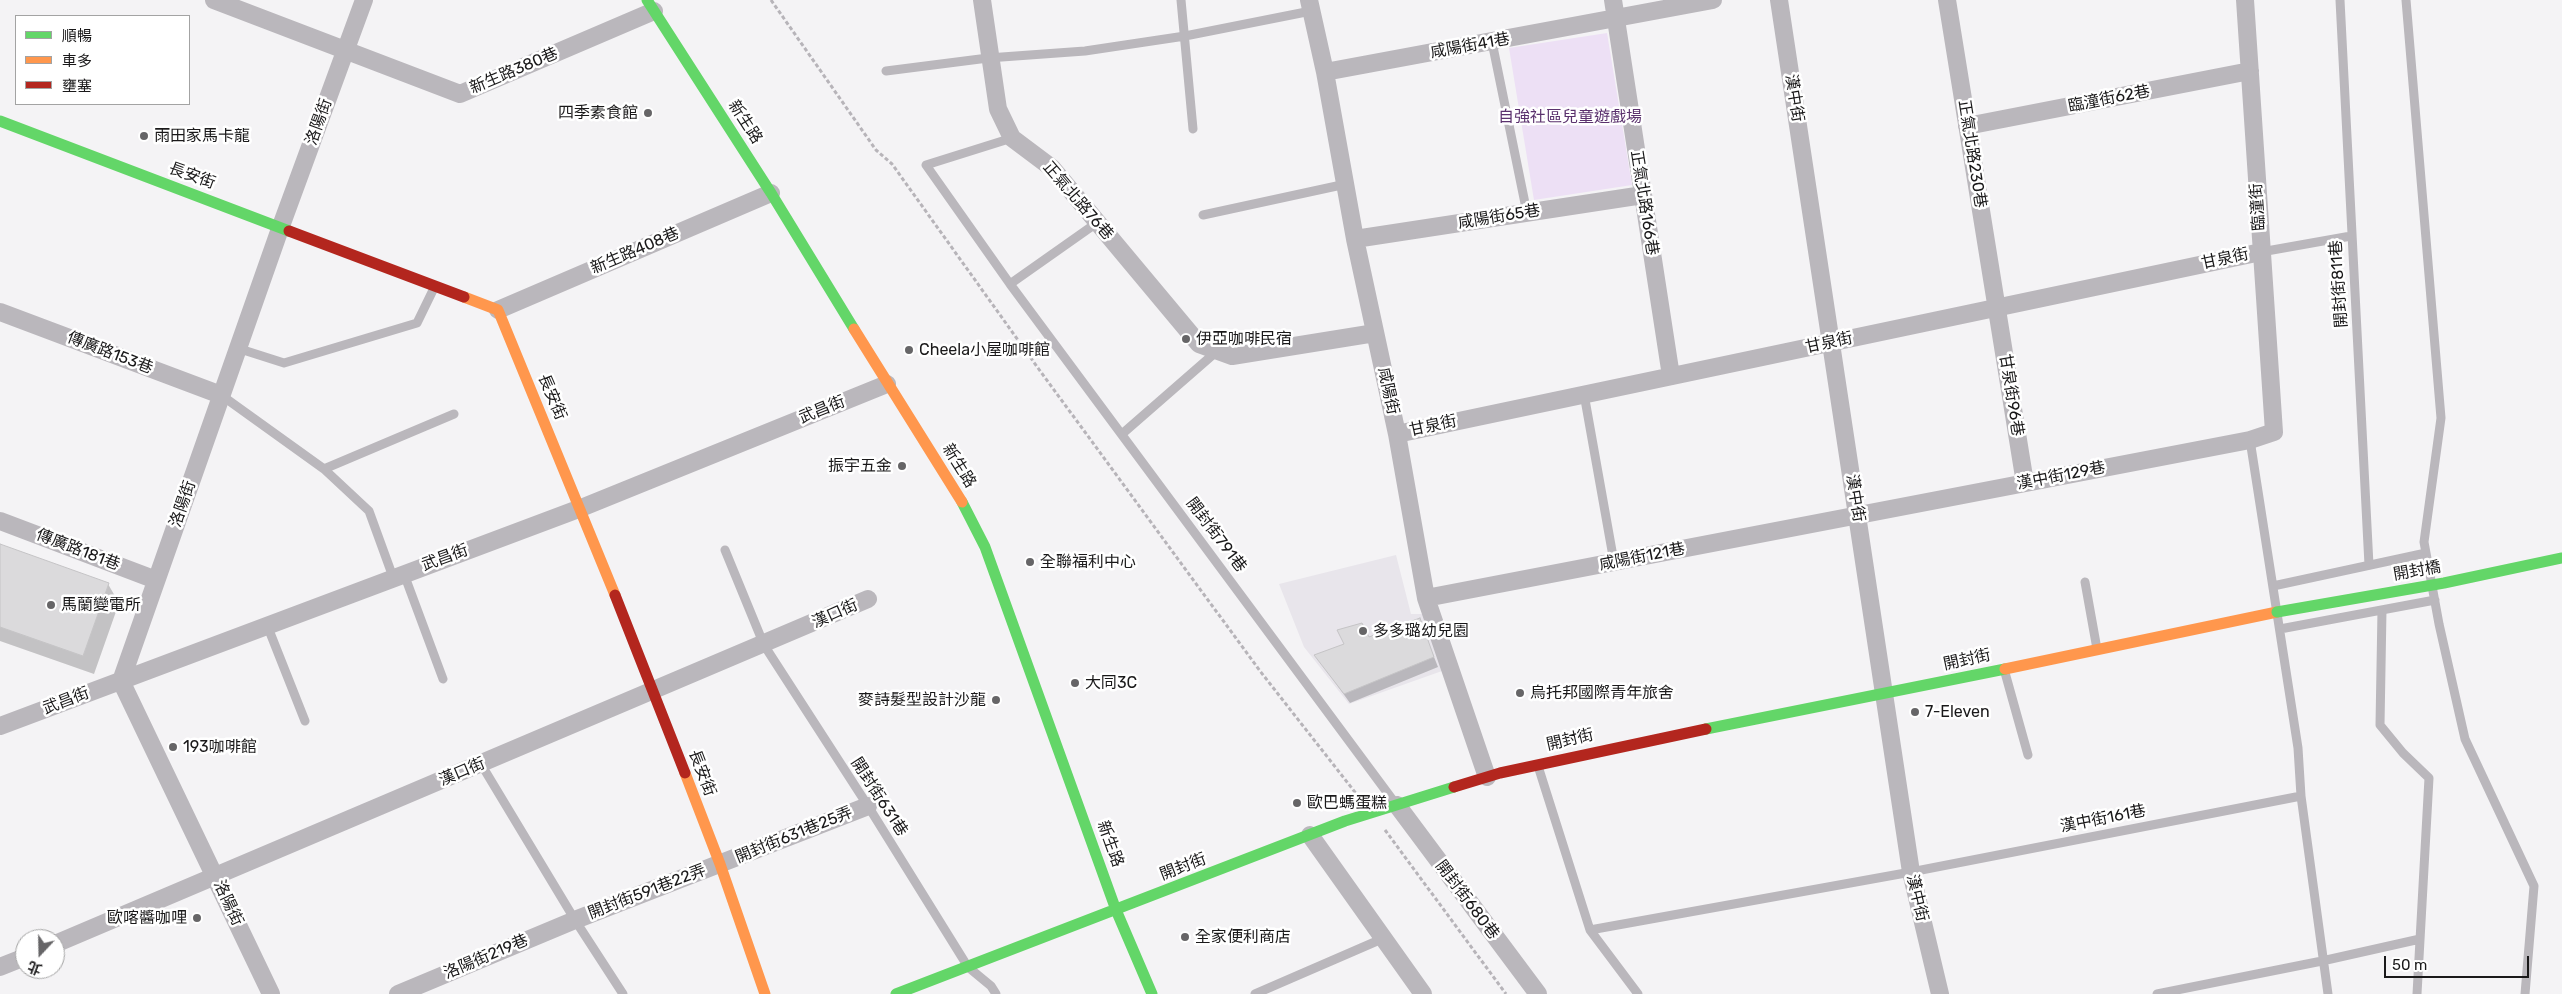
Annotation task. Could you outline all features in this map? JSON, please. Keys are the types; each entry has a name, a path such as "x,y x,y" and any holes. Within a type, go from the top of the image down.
{"street":[{"name":"新生路380巷","path":"214,0 460,94 650,6"},
{"name":"洛陽街","path":"271,994 121,681 237,348 344,50 364,0"},
{"name":"正氣北路76巷","path":"982,0 988,58 998,109 1012,138 1052,168 1187,332 1199,344 1216,352"},
{"name":"正氣北路166巷","path":"1613,0 1671,376"},
{"name":"咸陽街41巷","path":"1325,72 1713,0"},
{"name":"漢中街","path":"1779,0 1911,872 1940,994"},
{"name":"正氣北路230巷","path":"1947,0 1997,308"},
{"name":"臨潼街","path":"2245,0 2274,432 2257,438"},
{"name":"咸陽街","path":"1310,5 1325,72 1355,239 1398,434 1426,598 1487,777"},
{"name":"新生路","path":"650,6 771,193 887,384 956,491 984,547 1116,910 1152,994"},
{"name":"臨潼街62巷","path":"1967,126 2250,72"},
{"name":"長安街","path":"0,121 281,226 498,310 581,508 653,691 720,864 765,994"},
{"name":"新生路408巷","path":"498,310 771,193"},
{"name":"咸陽街65巷","path":"1355,239 1643,195"},
{"name":"甘泉街","path":"1398,434 2261,252"},
{"name":"甘泉街96巷","path":"1997,308 2025,483"},
{"name":"傳廣路153巷","path":"0,312 221,395"},
{"path":"1216,352 1232,356 1375,333"},
{"name":"武昌街","path":"0,726 398,575 581,508 887,384"},
{"name":"漢中街129巷","path":"1858,517 2257,438"},
{"name":"咸陽街121巷","path":"1426,598 1858,517"},
{"name":"傳廣路181巷","path":"0,521 156,580"},
{"name":"開封橋","path":"2277,612 2444,582 2562,558"},
{"name":"漢口街","path":"65,940 764,645 868,599"},
{"name":"開封街","path":"896,994 1372,813 1487,777 1644,741 1885,694 2277,612"},
{"name":"開封街680巷","path":"1397,805 1538,994"},
{"name":"開封街631巷25弄","path":"720,864 868,806"},
{"path":"1310,836 1423,994"},
{"name":"開封街591巷22弄","path":"575,920 720,864"},
{"name":"洛陽街219巷","path":"398,994 575,920"},
{"path":"0,967 15,961"}],"lane":[{"path":"1181,0 1194,130"},
{"name":"開封街811巷","path":"2340,0 2369,565"},
{"path":"2406,0 2441,418 2424,542 2465,739 2534,886 2525,994"},
{"path":"886,70 988,58 1086,51 1185,36 1310,5"},
{"path":"1492,42 1527,213"},
{"name":"開封街791巷","path":"1012,138 926,165 1010,284 1397,805"},
{"path":"1203,215 1346,184"},
{"path":"1010,284 1098,222"},
{"path":"2261,252 2351,236"},
{"path":"237,348 284,363 417,323 435,286"},
{"path":"1122,434 1216,352"},
{"path":"1584,394 1614,562"},
{"path":"221,395 324,469 369,511 442,679"},
{"path":"324,469 454,414"},
{"path":"2257,438 2273,586 2298,748 2301,796 2322,962 2328,994"},
{"name":"開封街631巷","path":"725,550 764,645 868,806 968,967 991,986 996,994"},
{"path":"2273,586 2426,553"},
{"path":"2085,582 2097,649"},
{"path":"2280,629 2435,600"},
{"path":"2382,610 2380,725 2403,753 2430,778 2417,994"},
{"path":"267,625 305,721"},
{"path":"2004,669 2028,755"},
{"path":"481,764 575,920 623,994"},
{"path":"1537,764 1590,930 1638,994"},
{"name":"漢中街161巷","path":"1590,930 1911,872 2301,796"},
{"path":"1255,994 1384,938"},
{"path":"2157,994 2322,962 2420,938"}],"path":[{"path":"771,0 876,150 892,164 1038,368 1254,663 1372,813 1506,994"}],"shaded area":[{"name":"多多璐幼兒園","path":"1396,555 1411,614 1423,614 1442,671 1349,704 1304,647 1279,584"}],"green space":[{"name":"自強社區兒童遊戲場","path":"1607,33 1632,185 1534,200 1509,48"}],"building":[{"name":"馬蘭變電所","path":"0,544 109,583 83,656 0,627"},
{"name":"多多璐幼兒園","path":"1420,618 1434,657 1344,694 1314,655 1344,644 1337,630 1362,623 1369,637"}],"traffic: fast":[{"path":"647,0 771,193 854,329"},
{"path":"0,121 289,231"},
{"path":"962,502 985,547 1116,910 1152,994"},
{"path":"2277,612 2444,583 2562,558"},
{"path":"1706,729 2005,669"},
{"path":"896,994 1345,821 1454,787"}],"traffic: slow":[{"path":"464,297 498,310 615,595"},
{"path":"854,329 962,502"},
{"path":"2005,669 2277,612"},
{"path":"685,773 720,864 765,994"}],"traffic: jam":[{"path":"289,231 464,297"},
{"path":"615,595 685,773"},
{"path":"1454,787 1500,773 1706,729"}],"place":[{"name":"四季素食館","path":"648,113"},
{"name":"雨田家馬卡龍","path":"144,136"},
{"name":"伊亞咖啡民宿","path":"1186,339"},
{"name":"Cheela小屋咖啡館","path":"909,350"},
{"name":"振宇五金","path":"902,466"},
{"name":"全聯福利中心","path":"1030,562"},
{"name":"馬蘭變電所","path":"51,605"},
{"name":"多多璐幼兒園","path":"1363,631"},
{"name":"大同3C","path":"1075,683"},
{"name":"烏托邦國際青年旅舍","path":"1520,693"},
{"name":"麥詩髮型設計沙龍","path":"996,700"},
{"name":"7-Eleven","path":"1915,712"},
{"name":"193咖啡館","path":"173,747"},
{"name":"歐巴螞蛋糕","path":"1297,803"},
{"name":"歐喀醬咖哩","path":"197,918"},
{"name":"全家便利商店","path":"1185,937"}]}
